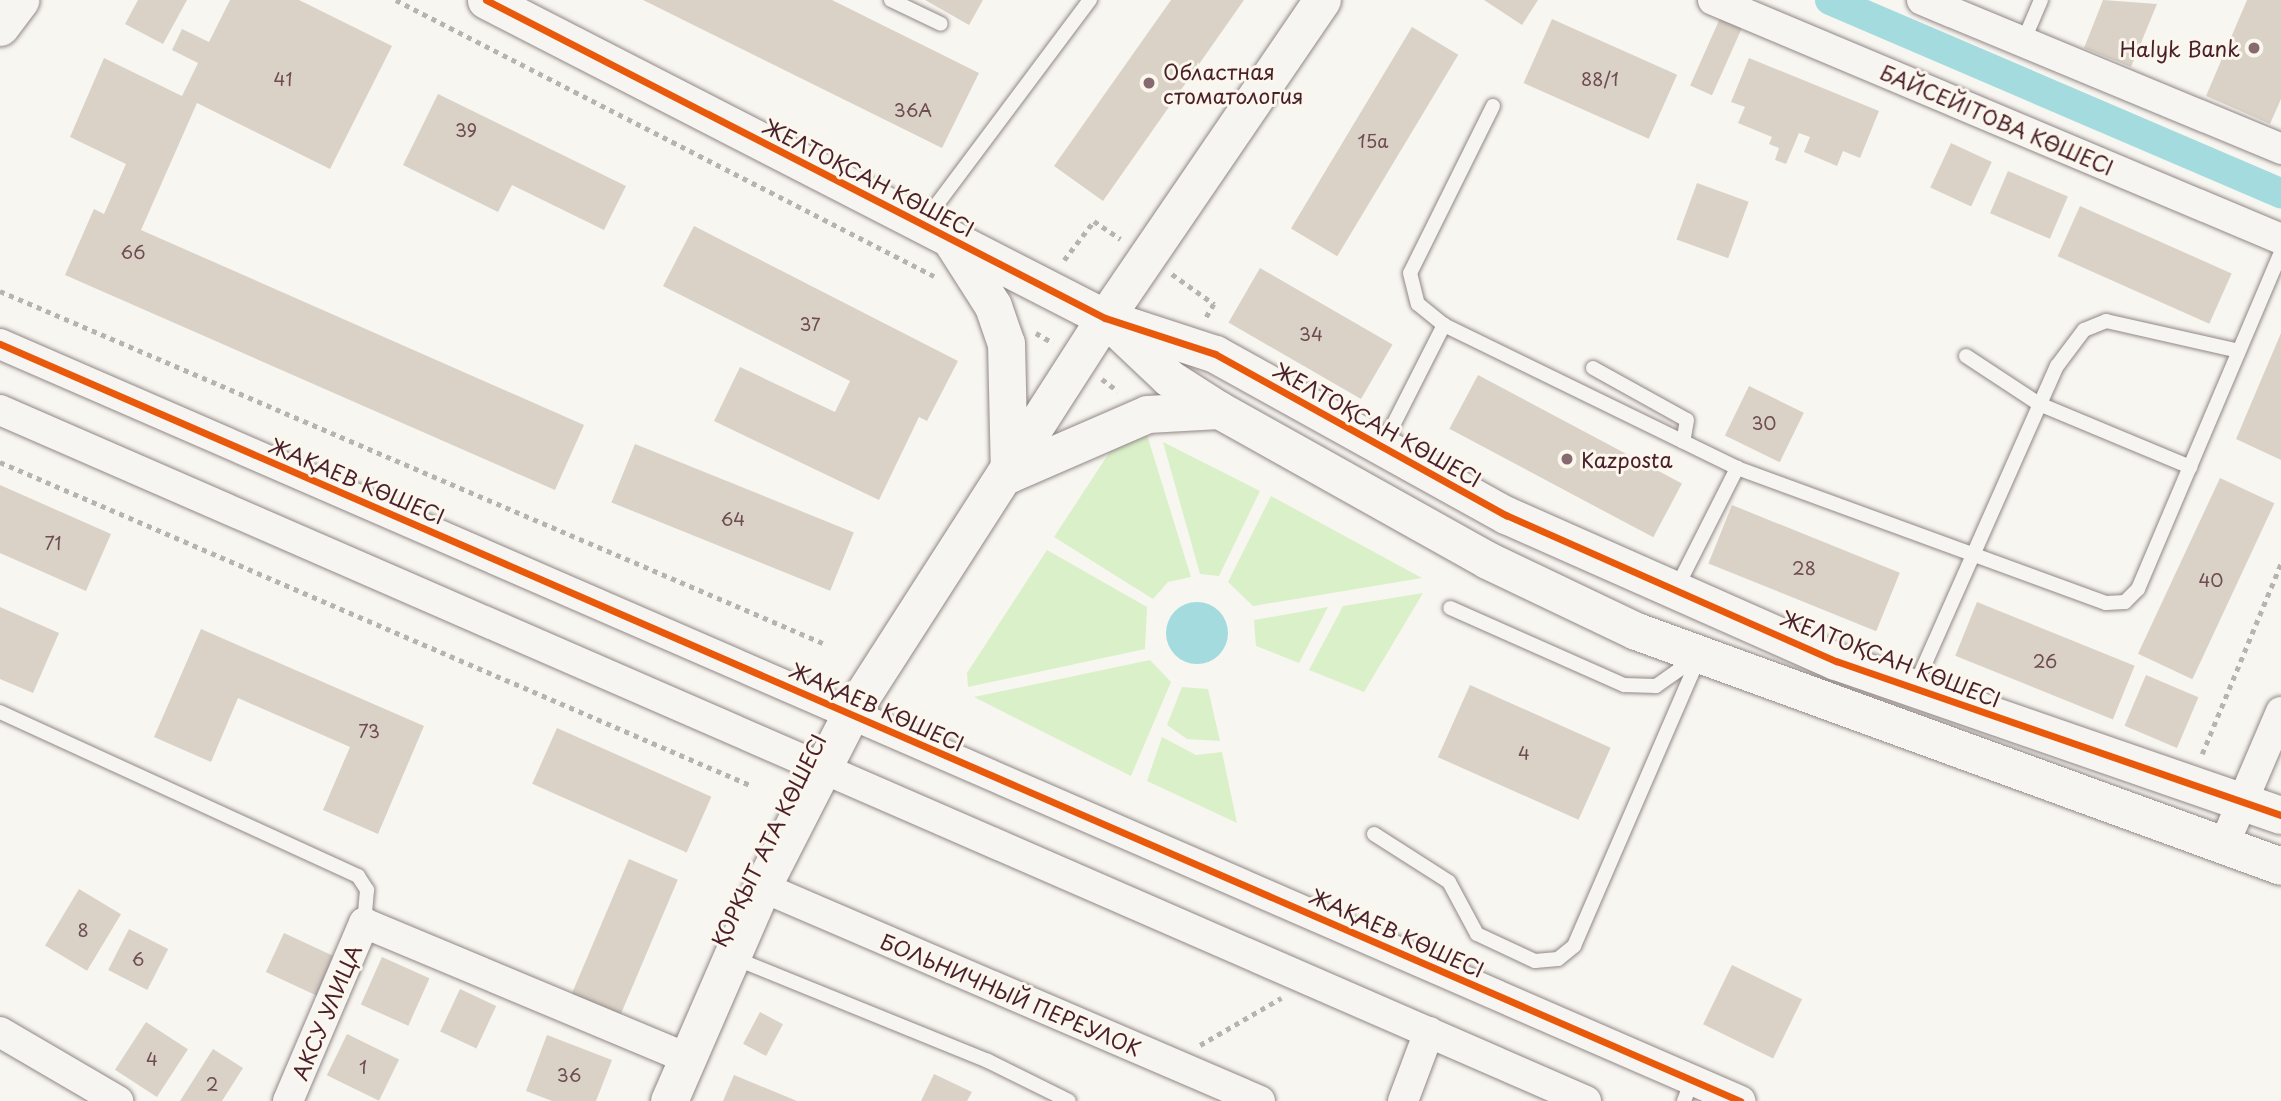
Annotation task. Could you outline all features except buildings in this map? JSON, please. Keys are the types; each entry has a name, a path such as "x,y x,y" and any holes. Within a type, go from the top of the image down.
{"street":[{"path":"0,27 20,0"},
{"name":"ЖЕЛТОҚСАН КӨШЕСІ","path":"486,0 1105,318 1216,354 1506,515 1675,590 1914,688 2281,815"},
{"name":"ҚОРҚЫТ АТА КӨШЕСІ","path":"669,1101 762,887 851,713 1009,474 1105,318 1322,0"},
{"name":"БАЙСЕЙІТОВА КӨШЕСІ","path":"1713,0 2281,239"},
{"path":"1922,0 2281,149"},
{"path":"936,231 993,306 1006,343 1009,474 1147,414 1219,410"},
{"name":"ЖЕЛТОҚСАН КӨШЕСІ","path":"1105,318 1170,378 1219,410 1487,560 1700,654 2281,866"},
{"name":"ЖАҚАЕВ КӨШЕСІ","path":"0,344 851,713 1688,1091 1741,1101"},
{"path":"0,410 823,764 1586,1101"},
{"path":"2223,847 2281,712"},
{"name":"БОЛЬНИЧНЫЙ ПЕРЕУЛОК","path":"762,887 1261,1101"},
{"path":"365,923 687,1058"},
{"name":"АКСУ УЛИЦА","path":"288,1101 365,923"},
{"path":"0,1032 118,1101"},
{"path":"1403,1101 1429,1032"}],"lane":[{"path":"891,0 941,24"},
{"path":"936,231 1090,0"},
{"path":"2024,43 2041,0"},
{"path":"1493,106 1410,273 1418,304 1444,325 1737,468 2106,603 2126,601 2138,589 2281,252"},
{"path":"1914,688 2039,404 2084,330 2106,321 2239,351"},
{"path":"1382,446 1444,325"},
{"path":"1966,356 2039,404 2190,467"},
{"path":"1593,368 1687,420 1683,442"},
{"path":"1675,590 1737,468"},
{"path":"1450,608 1624,685 1656,686 1700,654"},
{"path":"1374,834 1449,882 1476,934 1535,961 1558,959 1574,946 1700,654"},
{"path":"0,712 358,876 367,890 365,923"},
{"path":"730,956 988,1061 1069,1101"}],"path":[{"path":"396,0 943,280"},
{"path":"0,291 823,643"},
{"path":"0,462 750,785"},
{"path":"2188,784 2281,563"},
{"path":"1170,1062 1311,981"}],"green space":[{"path":"1147,435 1191,577 1168,582 1153,599 1054,537 1111,450"},
{"path":"1163,442 1260,491 1219,576 1200,574"},
{"path":"1271,496 1422,578 1253,606 1228,582"},
{"path":"1047,550 1147,607 1145,649 968,687 967,673"},
{"path":"1423,593 1364,692 1309,670 1343,606"},
{"path":"1328,607 1299,663 1256,646 1254,620"},
{"path":"1150,660 1171,682 1131,776 974,697"},
{"path":"1182,687 1208,689 1220,741 1187,739 1167,725"},
{"path":"1162,737 1196,755 1222,752 1237,823 1147,781"}],"water":[{"path":"1197,602 1209,604 1219,611 1226,621 1226,645 1219,655 1209,662 1197,664 1185,662 1175,655 1168,645 1166,633 1168,621 1175,611 1185,604"}],"waterway":[{"path":"1830,0 2281,193"}],"cycle path":[{"path":"486,0 1105,318 1215,354 1506,515 1836,661 2281,815"},
{"path":"0,344 1740,1101"}],"place":[{"name":"Halyk Bank","path":"2254,48"},
{"name":"Областная стоматология","path":"1149,83"},
{"name":"Kazposta","path":"1567,459"}]}
